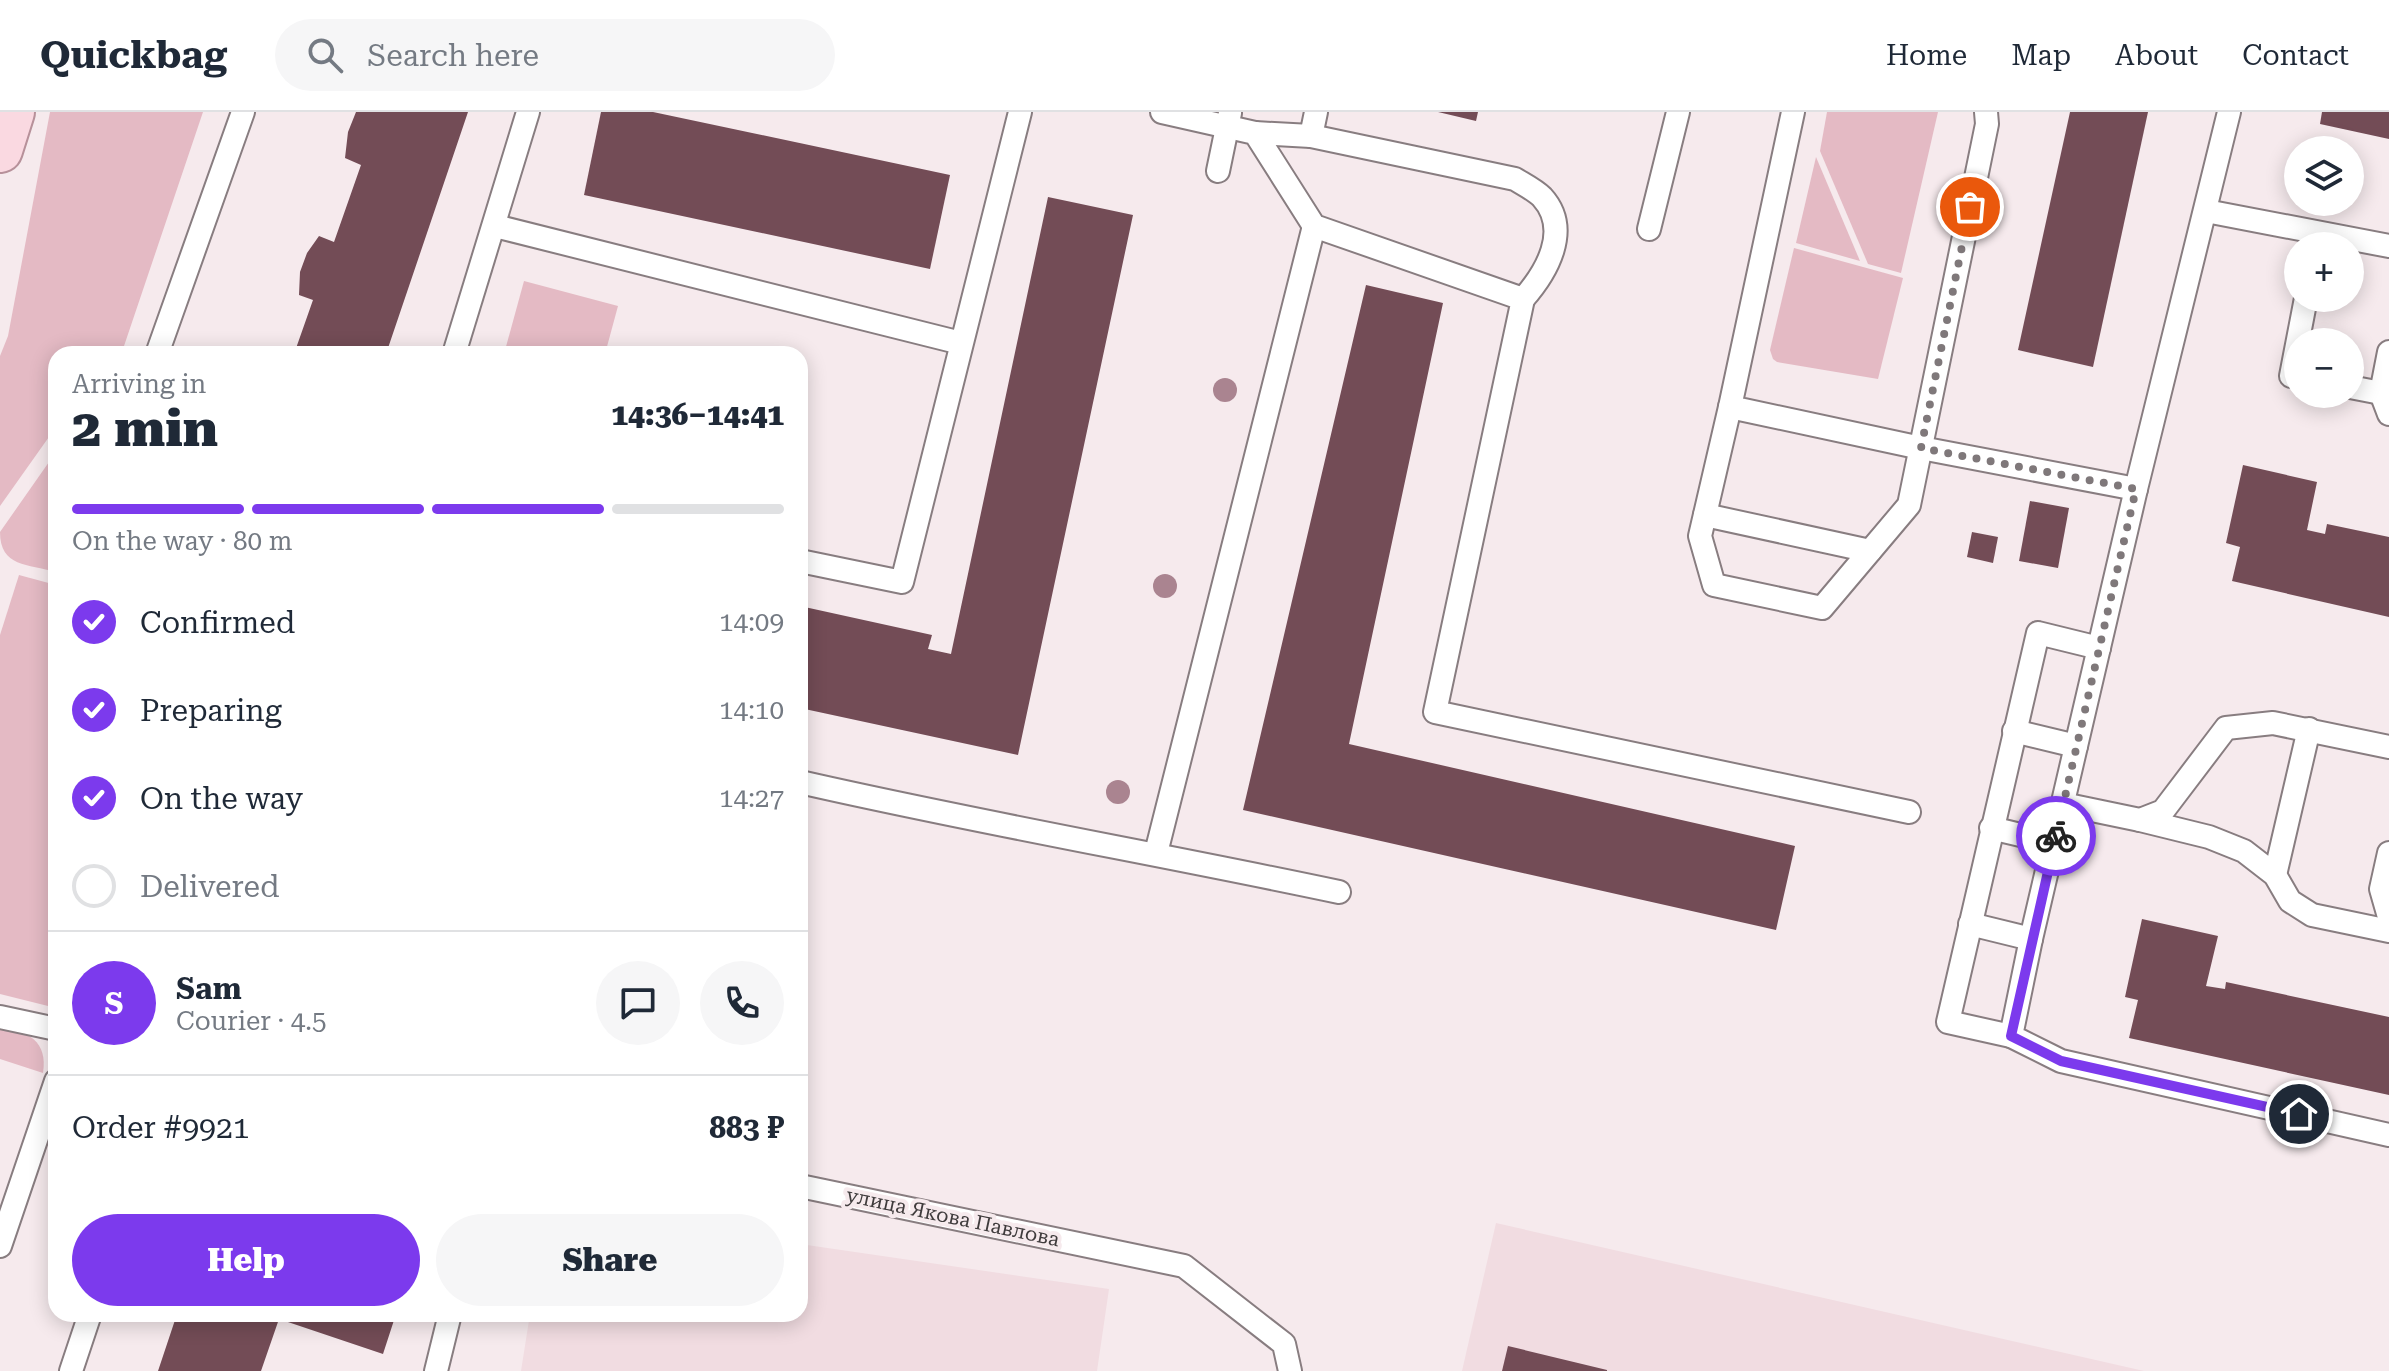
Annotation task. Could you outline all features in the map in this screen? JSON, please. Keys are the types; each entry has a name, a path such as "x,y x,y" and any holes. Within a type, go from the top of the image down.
{"main road":[{"path":"0,150 12,112"}],"lane":[{"path":"160,346 243,112"},
{"path":"457,346 528,112"},
{"path":"808,563 902,582 1020,112"},
{"path":"1162,112 1228,119 1255,133 1311,136 1515,179 1542,197 1553,219 1555,242 1549,265 1523,299 1435,712 1909,812"},
{"path":"1311,136 1316,112"},
{"path":"1649,229 1678,112"},
{"path":"1793,112 1700,536 1714,585 1822,608 1909,505 1987,124 1986,112"},
{"path":"2011,1036 2136,489 2229,112"},
{"path":"1218,171 1228,119"},
{"path":"1255,133 1314,226 1523,299"},
{"path":"2206,211 2287,232"},
{"path":"495,226 961,343"},
{"path":"1156,853 1314,226"},
{"path":"2364,244 2389,246"},
{"path":"2364,393 2385,403 2389,352"},
{"path":"1730,407 2136,489"},
{"path":"1705,515 1870,551"},
{"path":"2099,648 2038,633 1948,1022 2011,1036 2061,1061 2389,1135"},
{"path":"2140,820 2163,811 2226,728 2273,723 2389,747"},
{"path":"2275,875 2309,729"},
{"path":"2014,731 2076,746"},
{"path":"808,784 967,820 1156,853 1339,892"},
{"path":"2063,804 2209,837 2244,851 2275,875 2290,901 2312,915 2389,931"},
{"path":"1991,828 2054,843"},
{"path":"2389,853 2381,889 2389,917"},
{"path":"1970,924 2031,939"},
{"path":"0,1017 48,1027"},
{"path":"0,1246 48,1105"},
{"name":"улица Якова Павлова","path":"808,1188 1184,1266 1284,1344 1290,1371"},
{"path":"71,1371 87,1322"},
{"path":"436,1371 448,1322"}],"shaded area":[{"path":"50,112 203,112 124,346 48,346 48,438 0,506 0,356 8,336"},
{"path":"1827,112 1938,112 1901,273 1868,264 1820,151"},
{"path":"1816,157 1860,261 1796,243"},
{"path":"1794,248 1903,278 1878,379 1773,359 1770,350"},
{"path":"524,281 618,306 607,346 506,346"},
{"path":"48,463 48,570 10,558 1,543 0,532"},
{"path":"19,575 48,583 48,1006 0,994 0,635"},
{"path":"0,1027 19,1031 39,1045 44,1062 43,1073 0,1059"},
{"path":"1496,1223 2144,1371 1462,1371"},
{"path":"808,1245 1109,1289 1097,1371 521,1371 529,1322 808,1322"}],"building":[{"path":"356,112 468,112 389,346 297,346 313,300 299,295 300,272 307,253 319,236 334,242 361,165 345,158 348,132"},
{"path":"601,112 653,112 950,175 930,269 584,195"},
{"path":"1438,112 1478,112 1476,121"},
{"path":"2070,112 2148,112 2093,367 2018,350"},
{"path":"2322,112 2389,112 2389,139 2320,124"},
{"path":"1048,197 1133,215 1018,755 808,710 808,608 932,635 928,649 951,654"},
{"path":"1366,285 1443,303 1349,744 1795,846 1776,930 1243,810"},
{"path":"2243,465 2317,482 2307,530 2325,534 2327,524 2389,537 2389,617 2232,581 2240,547 2226,543"},
{"path":"2030,501 2069,508 2058,568 2019,561"},
{"path":"1972,532 1998,537 1993,563 1967,557"},
{"path":"2142,919 2218,936 2206,986 2225,989 2226,982 2389,1017 2389,1095 2129,1038 2138,1000 2125,997"},
{"path":"174,1322 278,1322 261,1371 158,1371"},
{"path":"288,1322 393,1322 383,1354"},
{"path":"1508,1346 1607,1370 1607,1371 1502,1371"}],"way so far":[{"path":"1970,207 1921,448 2136,489 2056,836"}],"route":[{"path":"2056,836 2011,1036 2061,1061 2299,1114"}]}
